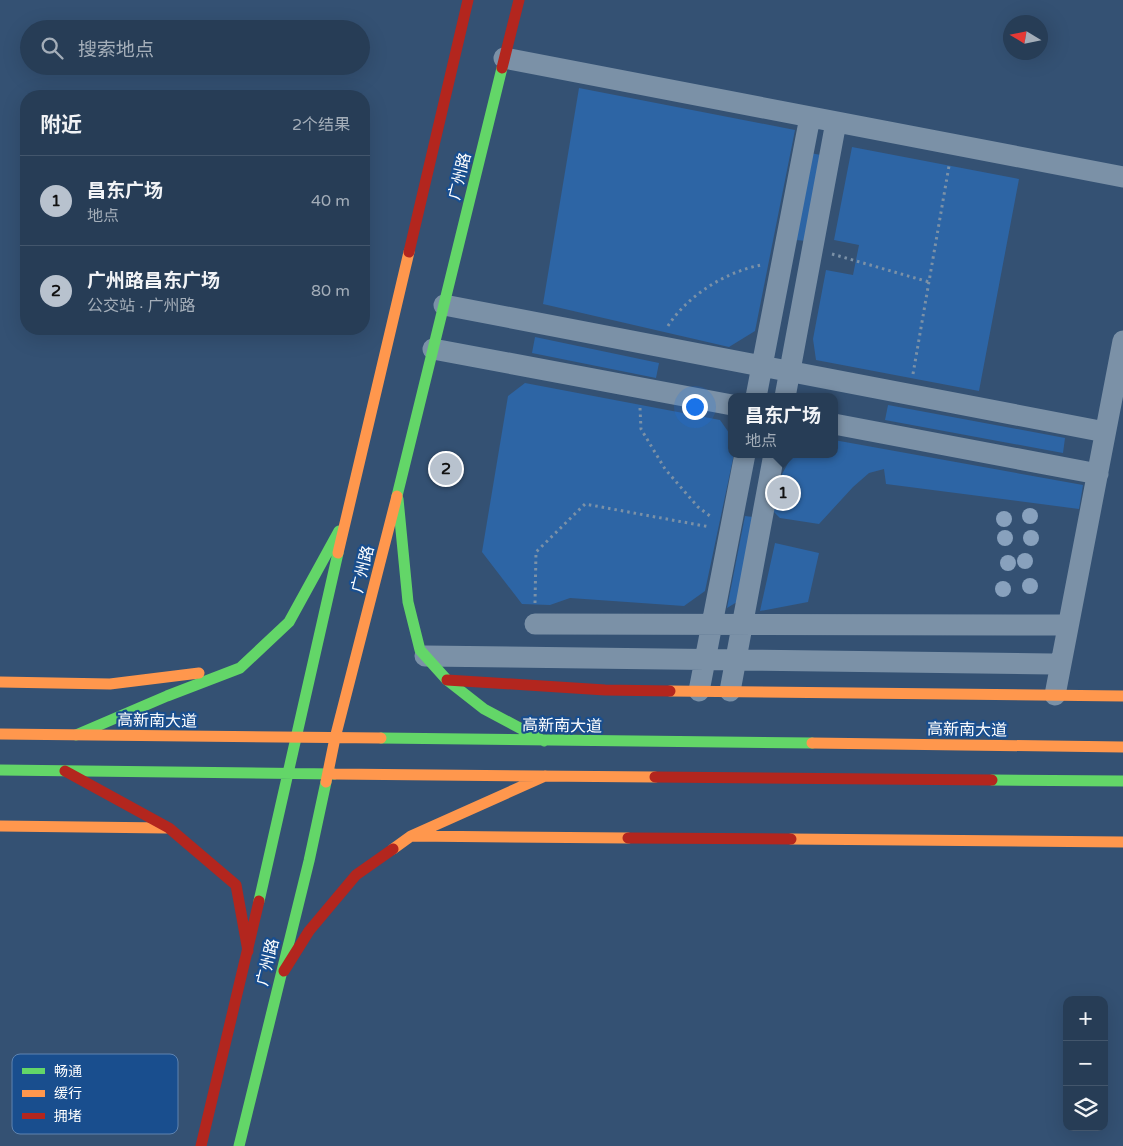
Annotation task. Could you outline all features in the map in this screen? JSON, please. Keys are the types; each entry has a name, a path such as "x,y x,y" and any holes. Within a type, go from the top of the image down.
{"main road":[{"name":"广州路","path":"201,1146 248,951 468,0"},
{"name":"广州路","path":"239,1146 309,861 336,738 519,0"},
{"path":"397,495 408,602 420,650 447,680 484,709 544,741"},
{"path":"76,735 167,696 240,668 289,622 348,517"},
{"path":"0,682 110,684 240,668"},
{"path":"447,680 605,690 1123,696"},
{"name":"高新南大道","path":"0,734 1123,747"},
{"path":"0,770 328,775 1123,781"},
{"path":"65,771 169,828 236,885 248,951"},
{"path":"279,979 309,931 356,875 410,836 545,776"},
{"path":"0,826 169,828"},
{"path":"410,836 1123,842"}],"street":[{"path":"504,58 1123,177"},
{"path":"757,393 810,117"},
{"path":"786,393 836,122"},
{"path":"444,305 1105,432"},
{"path":"1055,695 1123,340"},
{"path":"433,349 728,404"},
{"path":"838,425 1098,474"},
{"path":"699,691 744,458"},
{"path":"730,691 773,458"},
{"path":"535,624 1068,626"},
{"path":"425,656 1052,664"}],"path":[{"path":"909,394 953,144"},
{"path":"813,248 929,282"},
{"path":"655,345 675,314 715,283 738,271 759,265 781,265"},
{"path":"640,387 640,429 652,449 665,469 698,507 730,531"},
{"path":"535,624 536,552 585,504 730,531"}],"shaded area":[{"path":"579,88 795,130 755,331 729,347 543,304"},
{"path":"852,147 1019,179 979,391 816,360 813,339 826,270 853,275 859,245 834,240"},
{"path":"810,153 821,155 807,241 796,240"},
{"path":"535,337 659,363 656,378 532,353"},
{"path":"525,383 720,420 728,431 728,458 733,458 705,591 684,606 570,598 550,605 522,604 482,552 508,396"},
{"path":"888,405 1065,438 1063,453 885,420"},
{"path":"838,441 1083,485 1079,509 886,484 884,469 869,473 853,487 819,524 780,518 773,511 781,476 791,458 838,458"},
{"path":"745,516 753,517 737,602 727,608"},
{"path":"775,543 819,553 808,602 760,611"}],"traffic: fast":[{"path":"397,496 502,68"},
{"path":"398,499 408,602 420,650 447,680 484,709 544,741"},
{"path":"76,735 167,696 240,668 289,622 339,531"},
{"path":"259,901 338,553"},
{"path":"381,738 812,743"},
{"path":"0,770 334,774"},
{"path":"992,780 1123,781"},
{"path":"239,1146 309,861 326,782"}],"traffic: slow":[{"path":"338,553 409,252"},
{"path":"326,782 335,738 397,496"},
{"path":"0,682 110,684 199,673"},
{"path":"670,691 1123,696"},
{"path":"0,734 381,738"},
{"path":"812,743 1123,747"},
{"path":"334,774 655,777"},
{"path":"393,849 411,836 545,776"},
{"path":"0,826 166,828"},
{"path":"411,836 628,838"},
{"path":"791,839 1123,842"}],"traffic: jam":[{"path":"409,252 468,0"},
{"path":"502,68 519,0"},
{"path":"447,680 605,690 670,691"},
{"path":"65,771 169,828 236,885 248,951"},
{"path":"655,777 992,780"},
{"path":"628,838 791,839"},
{"path":"284,971 309,931 356,875 393,849"},
{"path":"201,1146 259,901"}],"place":[{"name":"广州路昌东广场","path":"446,469"},
{"name":"昌东广场","path":"783,493"}]}
